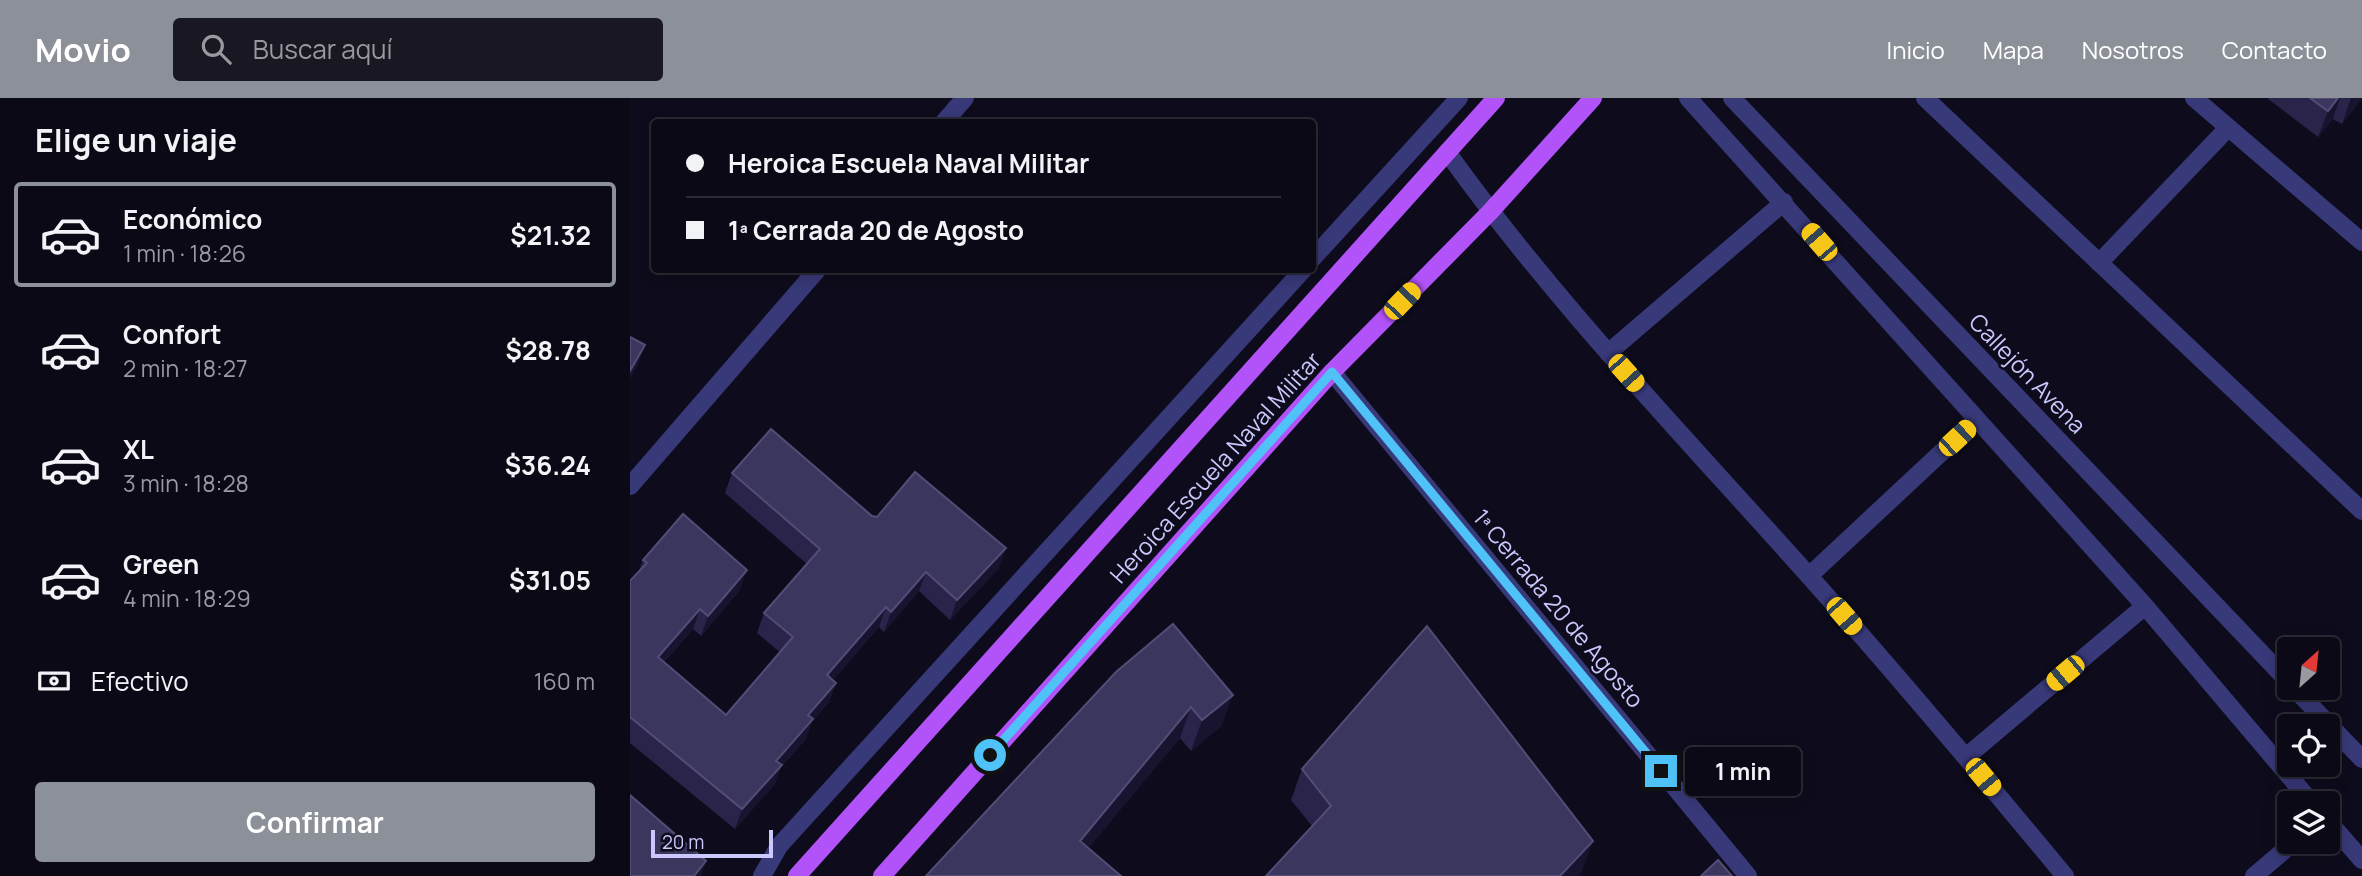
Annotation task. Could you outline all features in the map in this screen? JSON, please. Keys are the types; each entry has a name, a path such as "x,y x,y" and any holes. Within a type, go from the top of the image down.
{"main road":[{"name":"Heroica Escuela Naval Militar","path":"797,876 1496,98"},
{"name":"Heroica Escuela Naval Militar","path":"882,876 1332,372 1490,212 1593,98"}],"street":[{"path":"947,119 965,98"},
{"path":"1316,255 1459,98"},
{"path":"1688,98 1784,202 1975,421 2145,606 2302,791"},
{"name":"Callejón Avena","path":"1732,98 2277,669"},
{"path":"1925,98 2362,511"},
{"path":"2194,98 2362,242"},
{"path":"2099,263 2227,129"},
{"path":"1447,152 1490,212 1608,353 1809,576 2065,876"},
{"path":"1608,353 1784,202"},
{"path":"630,486 814,273"},
{"path":"762,876 779,846 1300,273"},
{"name":"1ª Cerrada 20 de Agosto","path":"1332,372 1748,876"},
{"path":"1809,576 1975,421"},
{"path":"1966,757 2145,606"},
{"path":"2305,700 2362,759"},
{"path":"2340,835 2362,860"},
{"path":"2254,876 2280,854"}],"building":[{"path":"2310,98 2338,98 2328,111"},
{"path":"630,337 645,345 630,371"},
{"path":"771,429 872,516 877,517 915,472 1006,548 957,600 926,572 891,612 886,607 827,675 836,683 808,715 813,719 776,761 782,765 742,809 630,717 630,581 647,563 643,560 683,514 747,570 708,616 700,609 658,657 726,715 793,637 764,613 820,549 732,473"},
{"path":"1173,624 1233,695 1202,720 1191,707 1080,841 1121,876 926,876 1116,672"},
{"path":"1427,626 1593,841 1560,876 1266,876 1331,806 1302,769"},
{"path":"630,795 706,861 694,876 630,876"},
{"path":"1718,860 1732,876 1701,876"}],"route":[{"path":"990,755 1332,372 1661,771"}]}
